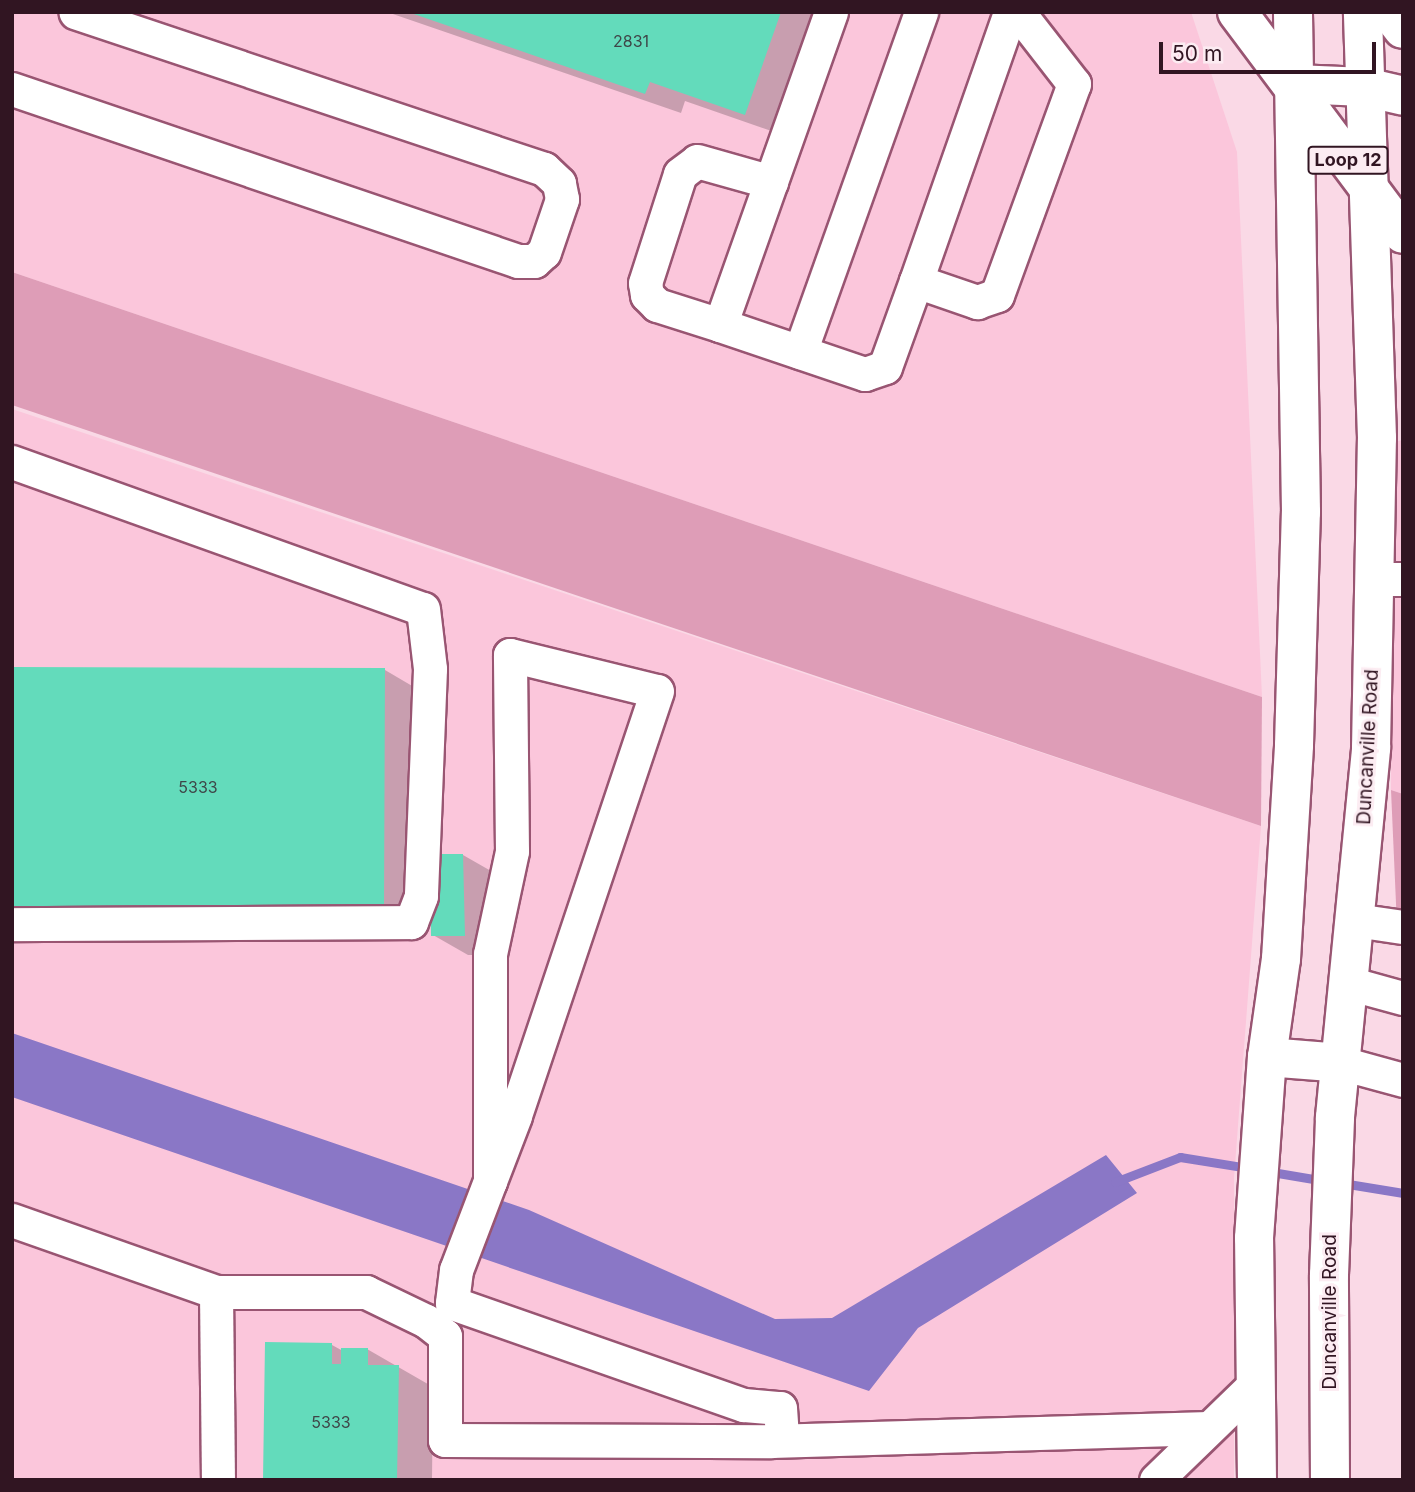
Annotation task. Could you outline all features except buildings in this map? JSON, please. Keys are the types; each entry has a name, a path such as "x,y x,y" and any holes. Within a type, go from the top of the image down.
{"main road":[{"name":"Loop 12","path":"1237,12 1294,84 1403,234"},
{"path":"1257,1480 1254,1238 1267,1067 1281,959 1301,512 1293,12"},
{"name":"Duncanville Road","path":"1330,1480 1330,1322 1335,1117 1389,579 1377,438 1363,12"},
{"path":"1390,12 1403,29"},
{"path":"1294,84 1365,87 1403,96"},
{"path":"1377,438 1388,404 1403,387"},
{"path":"1267,1067 1341,1063"}],"lane":[{"path":"12,89 519,261 534,261 544,252 562,199 559,183 544,169 76,12"},
{"path":"720,325 831,12"},
{"path":"800,352 921,12"},
{"path":"771,182 697,161 680,174 645,282 647,295 657,305 865,374 876,373 885,367 1010,12"},
{"path":"916,281 977,302 997,295 1074,84 1018,12"},
{"path":"12,462 423,609 430,669 421,896 411,922 12,924"},
{"path":"491,1181 491,954 512,851 510,655 657,691 491,1181 456,1270 452,1303 744,1405 780,1408 782,1440"},
{"path":"1354,920 1403,927"},
{"path":"1348,983 1403,998"},
{"path":"1341,1063 1403,1080"},
{"path":"12,1220 216,1292 366,1292 426,1321 445,1336 445,1440 782,1440 1209,1428"},
{"path":"216,1292 218,1480"},
{"path":"1156,1480 1256,1383"}],"shaded area":[{"path":"12,12 1191,12 1237,152 1262,697 12,272"},
{"path":"12,272 1262,697 1261,826 12,405"},
{"path":"12,409 1261,826 1234,1178 1234,1480 12,1480"},
{"path":"1403,440 1403,794 1391,790 1393,442"},
{"path":"1391,790 1403,794 1403,928 1397,926"},
{"path":"12,1033 529,1210 775,1319 832,1318 1106,1155 1137,1193 918,1328 869,1391 12,1097"}],"waterway":[{"path":"1115,1182 1180,1157 1249,1168"},
{"path":"1266,1171 1325,1181"},
{"path":"1342,1183 1403,1193"}]}
